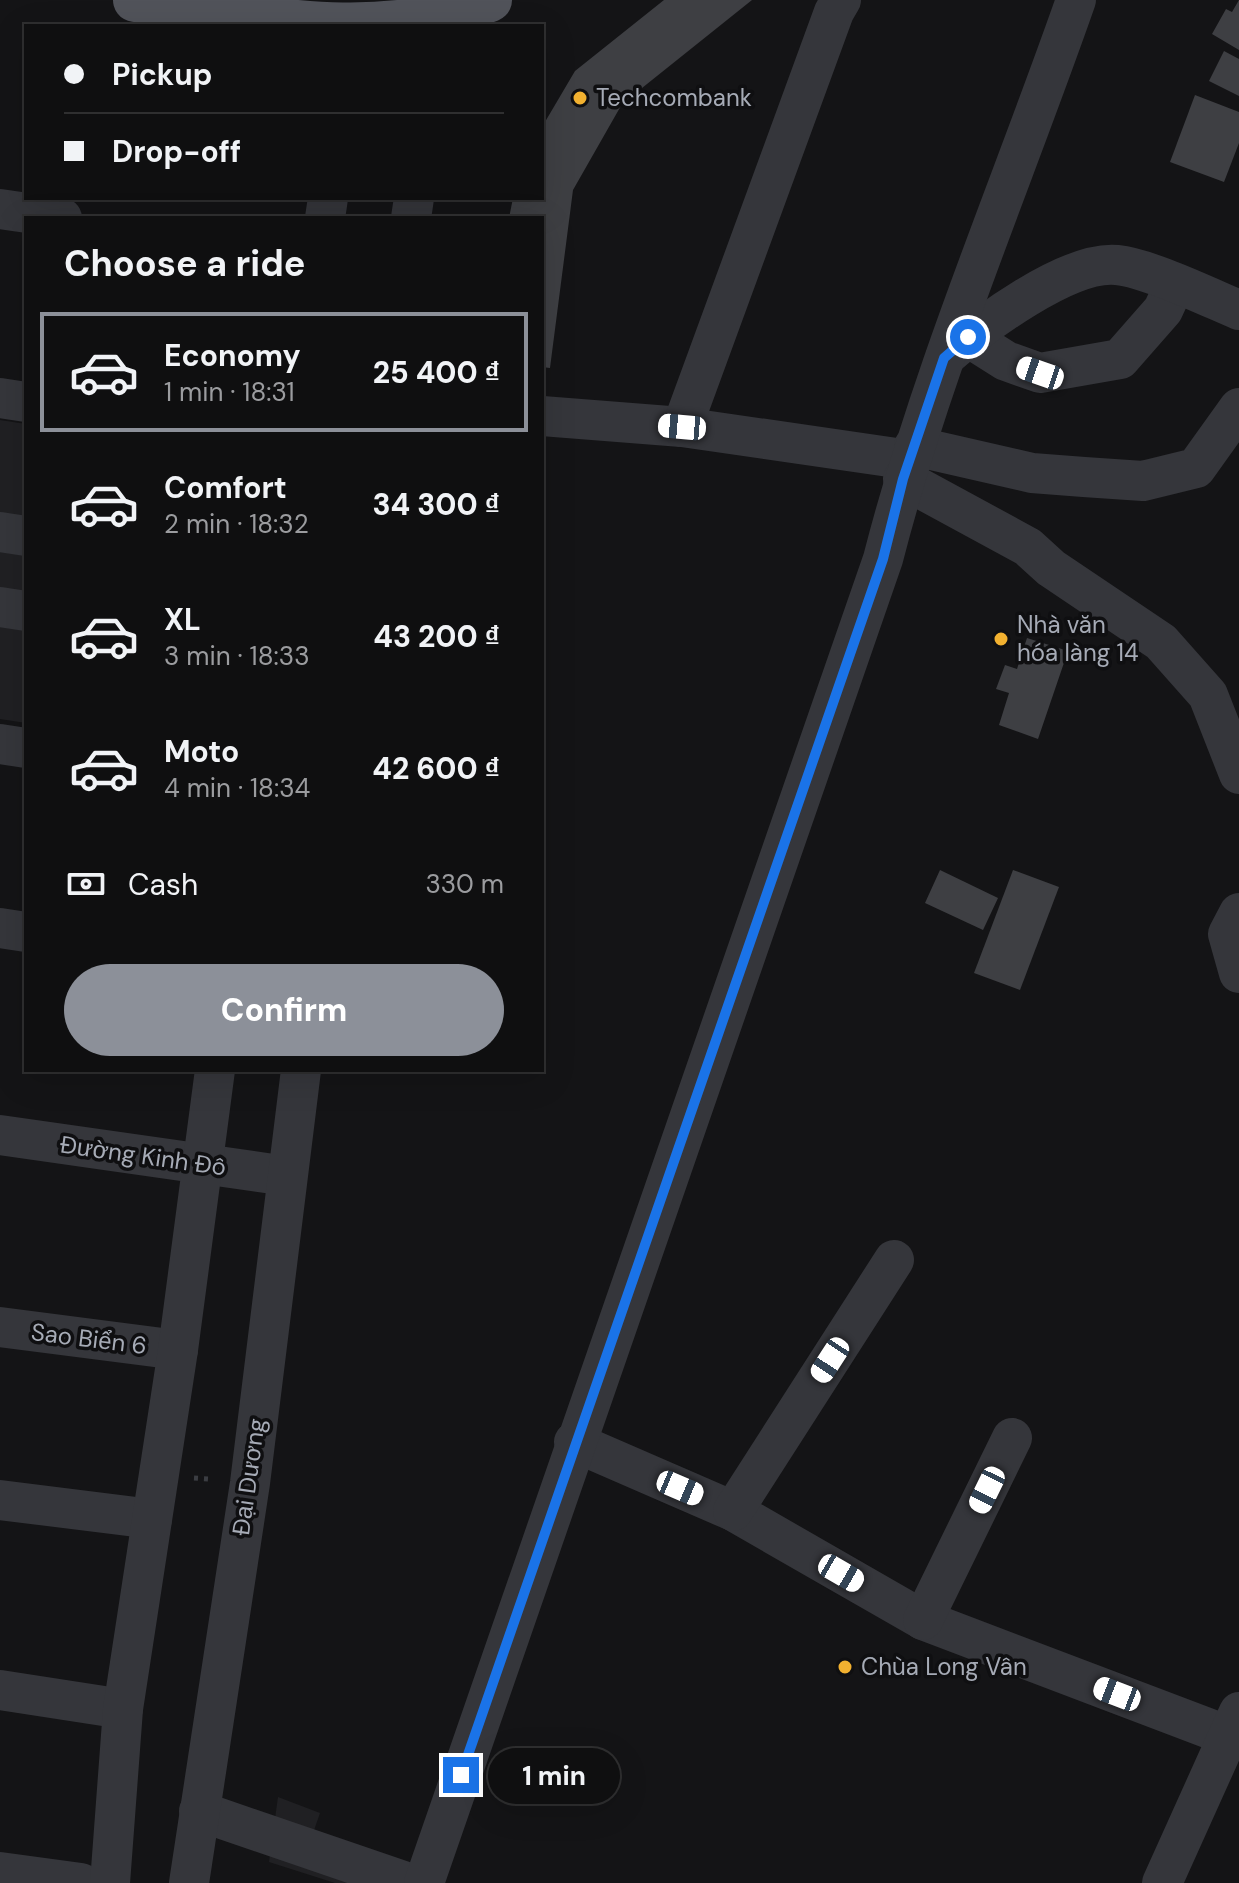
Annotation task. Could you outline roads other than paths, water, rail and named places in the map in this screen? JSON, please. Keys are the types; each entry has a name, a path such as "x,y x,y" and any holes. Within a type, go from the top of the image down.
{"main road":[{"path":"135,0 335,24"},
{"path":"391,24 411,23 490,0"}],"street":[{"path":"682,427 841,0"},
{"path":"424,1883 574,1442 883,559 909,462 956,348 1076,0"},
{"path":"0,209 48,216"},
{"path":"956,348 1034,292 1075,273 1116,264 1239,310"},
{"path":"956,348 1040,373 1110,362 1120,359 1140,339 1163,310 1175,284"},
{"path":"0,398 24,402"},
{"path":"544,416 682,427 909,462 1143,481 1196,468 1239,408"},
{"path":"909,462 1028,547 1051,568 1161,642 1208,695 1239,774"},
{"path":"0,532 24,536"},
{"path":"0,607 24,611"},
{"path":"0,744 24,748"},
{"path":"1239,913 1228,934 1239,973"},
{"path":"0,928 24,932"},
{"path":"110,1883 123,1709 178,1350 215,1072"},
{"name":"Đại Dương","path":"189,1883 250,1483 301,1072"},
{"name":"Đường Kinh Đô","path":"0,1135 287,1176"},
{"path":"733,1511 894,1260"},
{"name":"Sao Biển 6","path":"0,1327 178,1350"},
{"path":"923,1620 1012,1438"},
{"path":"574,1442 733,1511 923,1620 1235,1729 1162,1883"},
{"path":"0,1500 152,1519"},
{"path":"0,1690 123,1709"},
{"path":"199,1811 409,1883"},
{"path":"0,1872 81,1883"}],"place":[{"name":"Techcombank","path":"580,98"},
{"name":"Nhà văn hóa làng 14","path":"1001,639"},
{"name":"Chùa Long Vân","path":"845,1667"}]}
